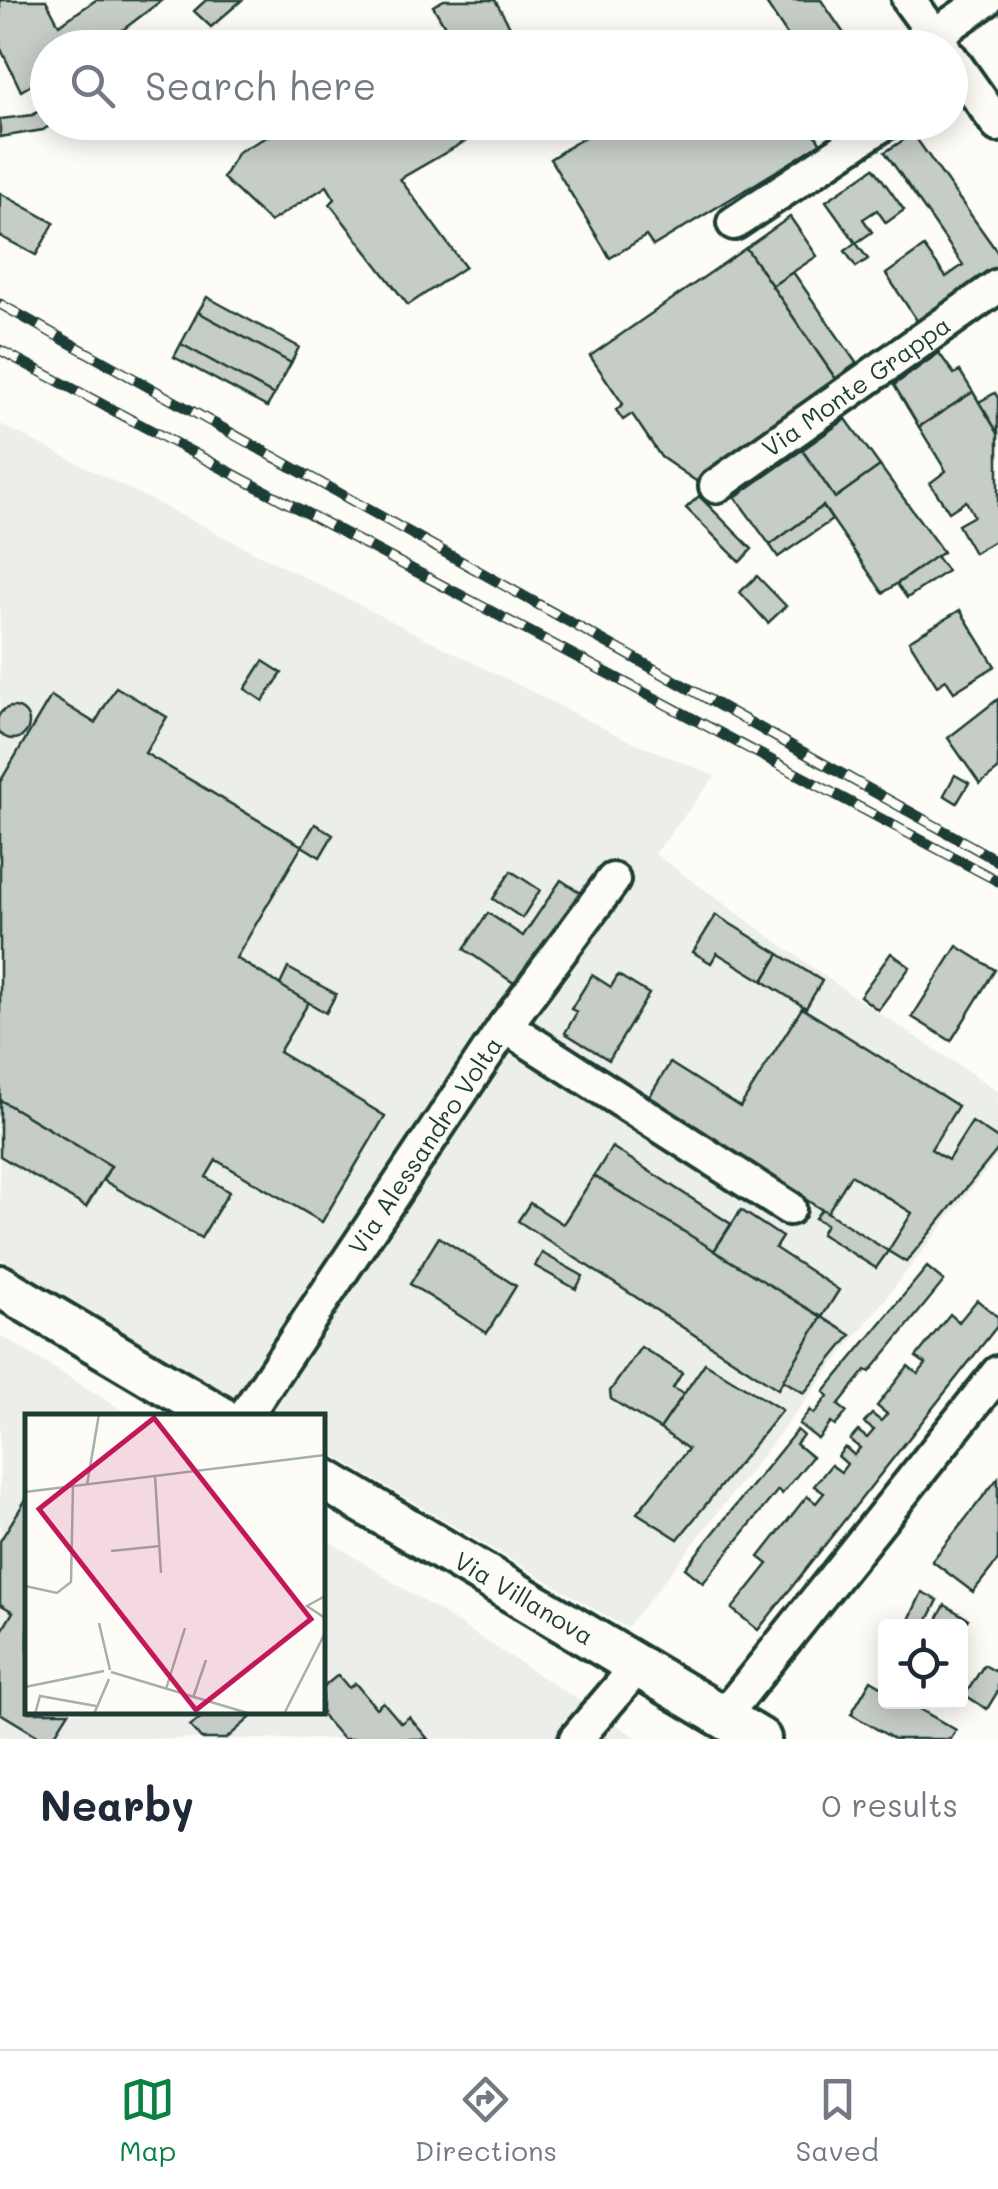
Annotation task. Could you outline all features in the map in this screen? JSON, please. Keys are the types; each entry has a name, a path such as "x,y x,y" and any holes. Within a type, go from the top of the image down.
{"main road":[{"path":"0,1286 215,1414"},
{"name":"Via Villanova","path":"325,1480 760,1739"}],"street":[{"path":"910,0 930,30"},
{"path":"966,30 986,0"},
{"path":"968,85 998,126"},
{"path":"734,223 859,140"},
{"name":"Via Monte Grappa","path":"716,486 998,286"},
{"name":"Via Alessandro Volta","path":"246,1414 505,1026 613,880"},
{"path":"505,1026 789,1208"},
{"path":"723,1717 998,1373"},
{"path":"576,1739 638,1666"}],"shaded area":[{"path":"0,424 615,734 715,776 655,854 847,992 998,1091 998,1155 627,1628 325,1450 325,1414 265,1414 0,1258"},
{"path":"0,1335 129,1414 25,1414 25,1714 325,1714 325,1538 639,1739 0,1739"}],"building":[{"path":"0,0 46,0 59,25 96,0 162,0 123,30 30,30 30,86 21,91 0,47"},
{"path":"206,0 242,0 211,27 194,11"},
{"path":"444,0 495,0 512,30 447,30 433,6"},
{"path":"764,0 821,0 842,30 784,30"},
{"path":"30,115 30,132 0,137 0,119"},
{"path":"261,140 467,140 400,179 465,267 408,305 330,204 335,199 327,186 270,222 223,178 238,152"},
{"path":"580,140 819,140 821,144 653,246 646,236 610,258 550,159"},
{"path":"904,140 917,140 998,253 998,270 920,325 886,274 924,247 946,277 963,265 885,152"},
{"path":"874,168 904,210 886,223 877,210 863,219 872,232 856,243 826,201"},
{"path":"0,193 54,223 36,255 0,236"},
{"path":"790,217 817,256 772,286 746,248"},
{"path":"856,243 868,259 856,267 845,251"},
{"path":"746,248 838,382 696,481 661,457 632,414 623,420 616,410 623,404 590,356"},
{"path":"793,272 859,367 838,382 772,286"},
{"path":"207,297 299,347 291,363 198,312"},
{"path":"198,312 291,363 274,395 181,344"},
{"path":"181,344 274,395 267,407 174,357"},
{"path":"939,353 954,374 960,371 973,392 919,427 894,385"},
{"path":"973,392 998,433 998,539 974,553 958,525 974,516 966,501 949,512 930,483 946,471 919,427"},
{"path":"995,393 998,398 998,433 979,402"},
{"path":"846,419 880,466 835,498 802,450"},
{"path":"802,450 835,498 880,466 943,552 883,593 823,506 770,545 735,497"},
{"path":"699,496 752,549 740,562 686,508"},
{"path":"823,506 832,520 778,557 770,545"},
{"path":"936,556 947,571 907,598 897,584"},
{"path":"757,576 786,606 768,623 740,592"},
{"path":"960,610 995,666 954,692 946,680 937,686 909,641"},
{"path":"263,661 282,673 263,701 245,689"},
{"path":"116,687 167,717 145,753 302,846 236,958 309,1002 279,1052 385,1116 322,1222 216,1160 206,1177 229,1192 201,1238 103,1180 111,1166 0,1100 0,782 51,696 95,723"},
{"path":"998,699 998,770 980,784 948,738"},
{"path":"7,709 19,709 27,717 27,729 19,737 7,737 -1,729 -1,717"},
{"path":"955,775 969,783 957,803 944,795"},
{"path":"315,824 333,835 320,857 302,846"},
{"path":"511,871 540,890 522,918 493,899"},
{"path":"561,880 584,895 521,988 464,949 488,913 523,936"},
{"path":"716,915 779,954 763,981 717,953 711,963 693,952"},
{"path":"957,946 995,970 951,1041 912,1017"},
{"path":"891,953 910,967 878,1010 860,996"},
{"path":"779,954 822,981 806,1008 763,981"},
{"path":"288,968 336,994 326,1013 280,985"},
{"path":"592,975 611,987 618,975 649,994 609,1060 565,1033 577,1012 571,1009"},
{"path":"802,1008 958,1106 931,1149 948,1160 972,1122 998,1139 998,1149 906,1262 888,1251 912,1213 851,1175 827,1213 648,1099 670,1063 740,1107"},
{"path":"0,1100 111,1166 86,1207 0,1156"},
{"path":"612,1147 731,1224 714,1251 594,1176"},
{"path":"594,1176 822,1317 778,1389 518,1221 530,1203 563,1224"},
{"path":"822,1209 888,1251 876,1268 821,1234 826,1224 815,1218"},
{"path":"741,1210 782,1237 775,1248 839,1290 822,1317 714,1251"},
{"path":"439,1237 516,1286 487,1333 410,1284"},
{"path":"542,1253 583,1276 576,1289 535,1266"},
{"path":"927,1267 944,1281 838,1405 847,1412 818,1439 799,1424 810,1410 814,1414 828,1396 824,1392"},
{"path":"977,1300 998,1317 998,1325 758,1630 732,1609 768,1564 759,1557 807,1496 816,1503 824,1493 814,1486 831,1465 841,1472 847,1464 838,1456 845,1447 854,1455 860,1448 850,1440 858,1431 867,1438 874,1430 864,1423 872,1414 881,1421 887,1414 877,1406 908,1366 918,1374 926,1364 916,1357 950,1314 959,1322"},
{"path":"822,1317 851,1335 804,1393 783,1380"},
{"path":"641,1347 682,1373 673,1388 684,1394 660,1429 611,1399 610,1391"},
{"path":"705,1363 782,1410 678,1539 637,1513 688,1449 660,1429"},
{"path":"797,1430 803,1435 796,1444 812,1457 782,1494 778,1490 703,1583 685,1568"},
{"path":"998,1478 998,1560 973,1592 932,1561"},
{"path":"25,1501 25,1714 68,1714 52,1739 43,1739 0,1713 0,1634 13,1612 0,1604 0,1541"},
{"path":"922,1592 938,1600 928,1619 909,1619"},
{"path":"945,1605 968,1619 937,1619"},
{"path":"984,1665 998,1673 998,1691 987,1709 968,1697"},
{"path":"338,1675 349,1688 355,1683 376,1708 383,1702 401,1723 409,1717 428,1739 343,1739 321,1714 325,1714 325,1686"},
{"path":"871,1680 878,1684 878,1709 919,1709 956,1730 951,1739 894,1739 851,1714"},
{"path":"205,1714 255,1714 226,1739 201,1739 190,1726"}],"railway":[{"path":"0,304 998,861"},
{"path":"0,350 998,881"}]}
